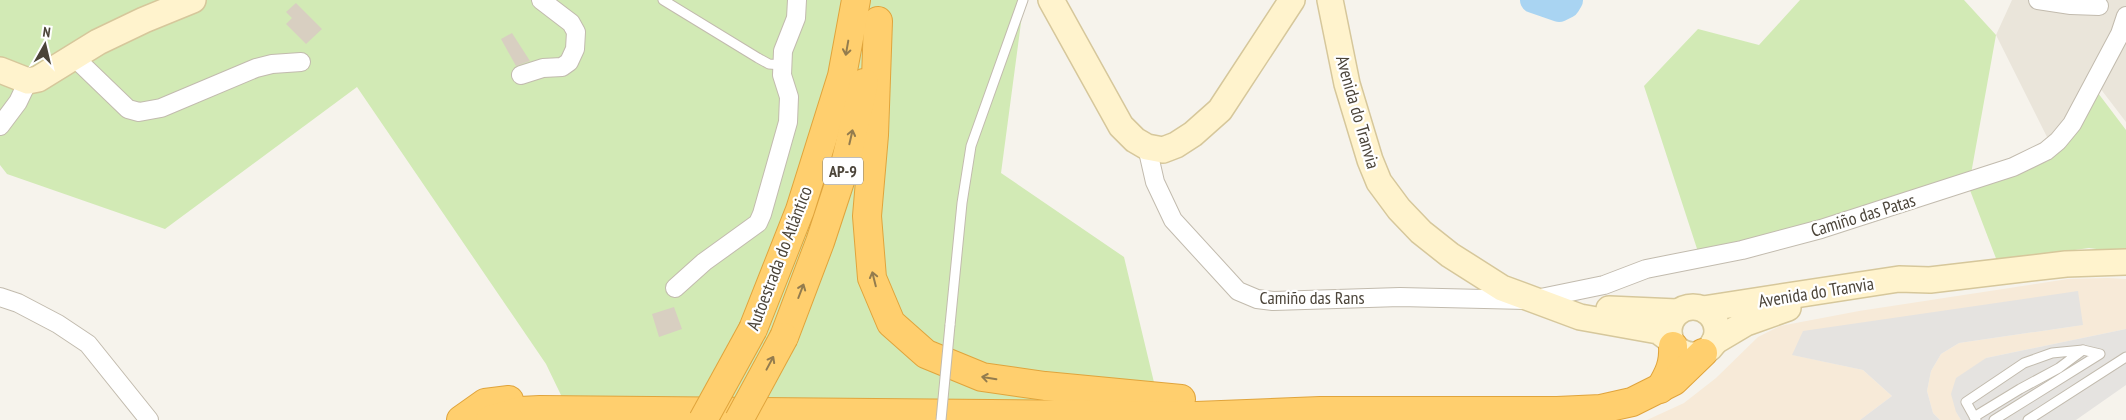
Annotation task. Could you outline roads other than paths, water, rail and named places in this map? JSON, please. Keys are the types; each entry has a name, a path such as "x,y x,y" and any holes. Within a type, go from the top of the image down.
{"highway":[{"name":"Autoestrada do Atlántico","path":"703,420 753,329 800,210 842,76 856,0"},
{"name":"Autoestrada do Atlántico","path":"739,420 784,337 820,242 844,169 880,11"},
{"path":"880,11 874,135 867,216 872,278 891,323 926,354 982,377 1142,396 1320,411"},
{"path":"1660,389 1672,368 1674,360 1671,343"},
{"path":"490,420 520,411 540,410 1196,416 1320,411 1557,411 1601,409 1632,402 1660,389 1674,381 1709,348"},
{"path":"461,420 485,403 561,392 960,400 1142,396"},
{"path":"1166,420 1196,416"}],"main road":[{"path":"0,70 28,81 38,79 73,56 159,6 193,0"},
{"path":"1051,0 1121,126 1135,140 1147,147 1163,150 1176,145 1193,134 1220,110 1292,0"},
{"name":"Avenida do Tranvia","path":"1330,0 1356,121 1379,182 1399,209 1421,232 1450,255 1502,288 1580,317 1658,331 1671,343"},
{"name":"Avenida do Tranvia","path":"1704,309 1899,279 1930,280 2066,264 2126,262"},
{"name":"Avenida do Tranvia","path":"1709,348 1746,323 1786,308 1901,290 1930,280"},
{"name":"Avenida do Tranvia","path":"1557,307 1582,305 1618,310 1677,312"},
{"path":"1690,306 1704,309 1715,320 1717,335 1709,348 1688,355 1680,352 1671,343 1669,324 1677,312 1690,306"}],"street":[{"path":"521,75 543,68 562,67 569,62 575,49 576,32 571,23 541,0"},
{"path":"675,288 704,262 758,223 762,214 789,115 789,97 782,75 782,65 783,52 796,18 797,0"},
{"path":"2038,0 2071,5 2097,3"},
{"name":"Camiño das Patas","path":"1531,300 1604,285 1646,269 1742,250 1821,229 2013,167 2046,151 2058,141 2072,124 2125,24 2097,3"},
{"path":"73,56 128,109 139,112 161,108 256,68 272,64 301,62"},
{"path":"0,126 18,102 28,81"},
{"name":"Camiño das Rans","path":"1147,147 1155,182 1173,220 1238,291 1248,296 1273,301 1400,297 1531,300"},
{"path":"0,297 18,303 58,324 88,344 149,420"}],"lane":[{"path":"663,0 758,58 770,64 782,65"},
{"path":"941,420 962,203 971,146 1023,0"},
{"path":"2083,350 2059,368 2020,388 1975,419 1966,402 2024,364 2052,353 2083,350 2100,354 2110,367"},
{"path":"1994,420 2100,354"},
{"path":"2028,420 2126,357"}],"waterway":[{"path":"1533,0 1559,9 1567,5 1570,0"}]}
